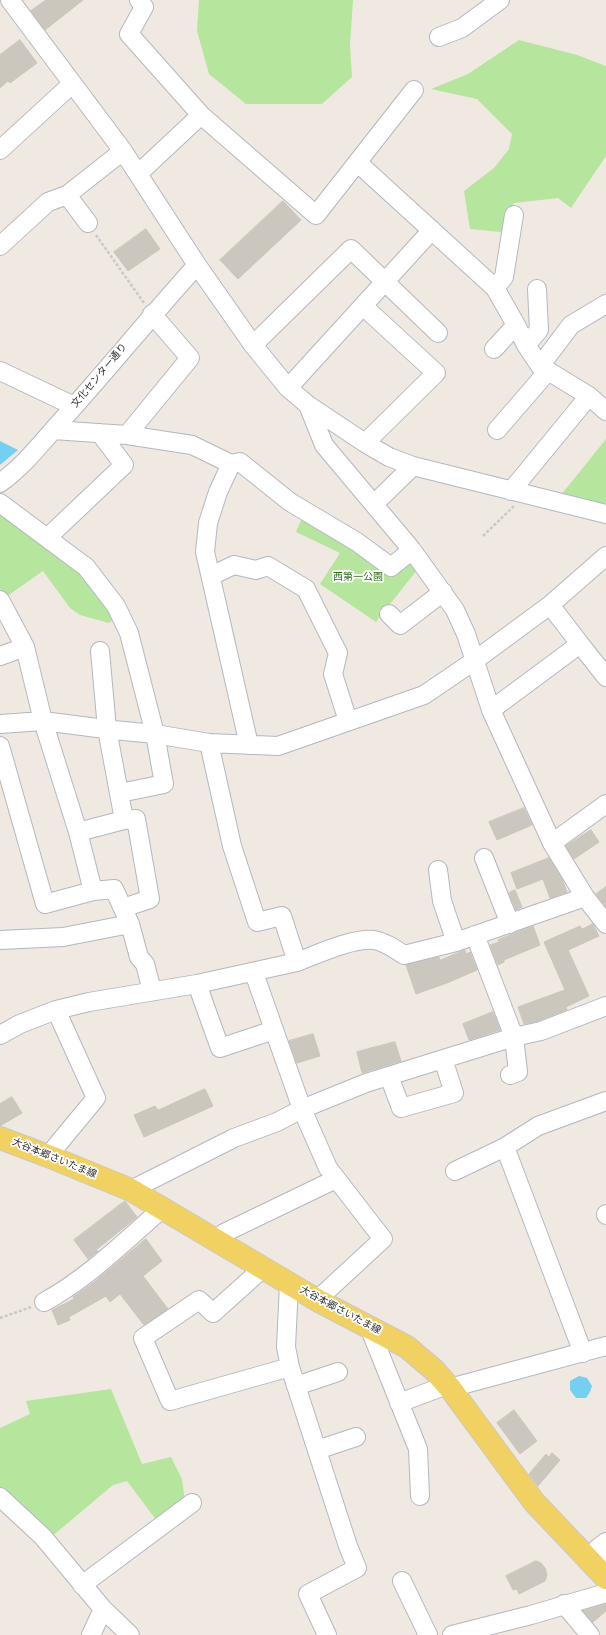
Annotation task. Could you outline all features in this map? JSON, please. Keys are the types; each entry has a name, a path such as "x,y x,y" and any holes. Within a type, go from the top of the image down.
{"main road":[{"name":"大谷本郷さいたま線","path":"0,1138 131,1190 262,1269 317,1300 407,1346 448,1386 534,1502 601,1573"}],"street":[{"path":"10,0 139,173 197,265 253,345 288,388 308,405 389,457 413,466 606,514"},
{"path":"139,0 144,7 129,34 201,115 316,215 414,90"},
{"path":"439,37 462,28 500,0"},
{"path":"0,150 72,84"},
{"path":"139,173 201,115"},
{"path":"0,246 48,202 67,195 123,151"},
{"path":"358,163 495,288 526,345 544,368 589,396 606,411"},
{"path":"67,195 88,223"},
{"path":"495,288 504,277 514,215"},
{"path":"288,388 432,230"},
{"path":"253,345 351,248 438,333"},
{"name":"文化センター通り","path":"0,483 20,467 152,314 197,265"},
{"path":"526,345 538,330 537,289"},
{"path":"497,430 544,368 571,325 606,304"},
{"path":"363,306 436,373 365,443"},
{"path":"127,435 190,358 152,314"},
{"path":"494,349 516,325"},
{"path":"0,371 74,406"},
{"path":"519,493 589,396"},
{"path":"308,405 324,445 412,550 455,610 466,634 491,710 552,843 585,897 606,924"},
{"path":"53,430 127,435 192,445 231,464 240,462 290,502 357,542 391,567 412,550"},
{"path":"46,538 124,465 100,433"},
{"path":"231,464 218,492 208,523 206,552 249,745"},
{"path":"374,504 413,466"},
{"path":"0,503 86,566 116,606 129,633 155,734 164,784 120,793"},
{"path":"0,724 43,721 155,734 209,743 278,746 424,695 474,661 550,605 606,556"},
{"path":"211,576 234,565 256,570 268,566 306,589 338,653 333,674 348,722"},
{"path":"389,614 400,625 443,592"},
{"path":"0,600 24,647 43,721 78,832 93,891"},
{"path":"550,605 606,677"},
{"path":"491,710 580,644"},
{"path":"0,656 24,647"},
{"path":"100,651 106,729 120,793 124,820"},
{"path":"209,743 232,846 257,922 282,916 297,962"},
{"path":"0,746 45,904 93,891 114,889 130,924 139,957 145,964 152,991"},
{"path":"552,843 606,804"},
{"path":"78,832 124,820 136,819 150,899 123,908"},
{"path":"484,858 510,924"},
{"path":"438,870 442,901 456,942"},
{"path":"0,1035 20,1024 56,1010 89,1002 254,973 297,962 345,943 373,940 390,946 404,955 456,942 585,897"},
{"path":"0,940 63,938 130,924"},
{"path":"475,935 514,1037 518,1072 510,1075"},
{"path":"254,973 302,1109 328,1168 383,1239 317,1300"},
{"path":"197,984 220,1048 274,1030"},
{"path":"131,1190 234,1138 277,1122 302,1109 366,1083 514,1037 542,1031 606,1006"},
{"path":"48,1156 96,1098 56,1010"},
{"path":"389,1076 401,1108 454,1093 443,1059"},
{"path":"455,1171 504,1147 538,1126 606,1101"},
{"path":"504,1147 583,1353"},
{"path":"217,1241 224,1233 336,1179"},
{"path":"44,1302 62,1292 88,1273 163,1208"},
{"path":"262,1269 213,1313 199,1300 143,1338 170,1401 290,1367"},
{"path":"289,1284 286,1346 290,1367 348,1546 357,1568 308,1594 327,1635"},
{"path":"369,1327 418,1449 420,1496"},
{"path":"399,1403 448,1386 606,1346"},
{"path":"296,1386 338,1372"},
{"path":"317,1450 356,1437"},
{"path":"0,1497 43,1537 103,1609 130,1635"},
{"path":"82,1585 192,1503"},
{"path":"601,1573 601,1559 598,1548 606,1542"},
{"path":"402,1580 428,1635"},
{"path":"452,1635 531,1615 564,1604 606,1593"},
{"path":"564,1604 590,1635"},
{"path":"91,1635 103,1609"}],"path":[{"path":"88,223 152,314"},
{"path":"483,536 519,493"},
{"path":"0,1318 44,1302"}],"green space":[{"path":"199,0 353,0 350,45 352,77 322,104 246,104 209,74 197,31"},
{"path":"519,40 577,55 606,66 606,156 571,208 558,198 514,203 501,232 470,229 464,191 494,168 509,149 512,134 477,99 431,89 468,74"},
{"path":"606,439 606,511 557,500"},
{"path":"0,512 82,570 117,616 109,623 80,615 70,608 43,571 6,597 0,589"},
{"name":"西第一公園","path":"304,513 391,569 408,558 417,570 376,622 320,584 340,553 296,532"},
{"path":"111,1389 142,1464 171,1457 182,1479 185,1502 157,1521 127,1481 113,1485 50,1538 0,1489 0,1428 30,1414 26,1401"}],"water":[{"path":"0,441 18,450 0,465"},
{"path":"579,1376 587,1378 592,1386 586,1398 576,1398 570,1390 570,1381"}],"building":[{"path":"46,0 83,0 45,30 31,11"},
{"path":"20,40 37,63 10,83 8,81 0,88 0,55"},
{"path":"283,201 301,220 238,279 220,260"},
{"path":"146,229 160,249 128,271 114,252"},
{"path":"524,808 532,825 497,840 489,822"},
{"path":"591,830 599,842 574,859 566,846"},
{"path":"549,858 562,879 567,892 550,898 543,879 517,889 511,873"},
{"path":"606,887 606,907 596,894"},
{"path":"515,890 522,907 516,910 509,893"},
{"path":"593,924 599,936 568,950 589,996 566,1007 567,1010 538,1021 524,1024 518,1007 565,990 544,942 580,926 582,929"},
{"path":"533,926 540,945 504,960 504,962 498,965 490,945 499,942 498,940"},
{"path":"465,950 466,954 470,952 477,970 416,994 406,965 439,957 440,960"},
{"path":"493,1012 500,1030 469,1040 463,1024"},
{"path":"313,1034 320,1056 297,1063 289,1041"},
{"path":"395,1042 401,1061 362,1073 357,1052"},
{"path":"205,1089 213,1106 144,1137 134,1115 155,1106 158,1110"},
{"path":"12,1097 22,1113 0,1126 0,1104"},
{"path":"125,1201 137,1217 96,1250 98,1251 88,1259 74,1240"},
{"path":"146,1239 162,1261 143,1276 168,1309 144,1325 120,1294 110,1302 106,1296 69,1317 70,1320 58,1325 52,1310 74,1299 73,1297 94,1282"},
{"path":"514,1410 537,1441 520,1454 497,1423"},
{"path":"552,1453 560,1460 538,1486 529,1474 546,1454 549,1457"},
{"path":"536,1561 541,1563 545,1568 547,1575 545,1581 519,1594 517,1589 513,1590 506,1576"},
{"path":"606,1604 606,1611 593,1622 583,1611"}]}
